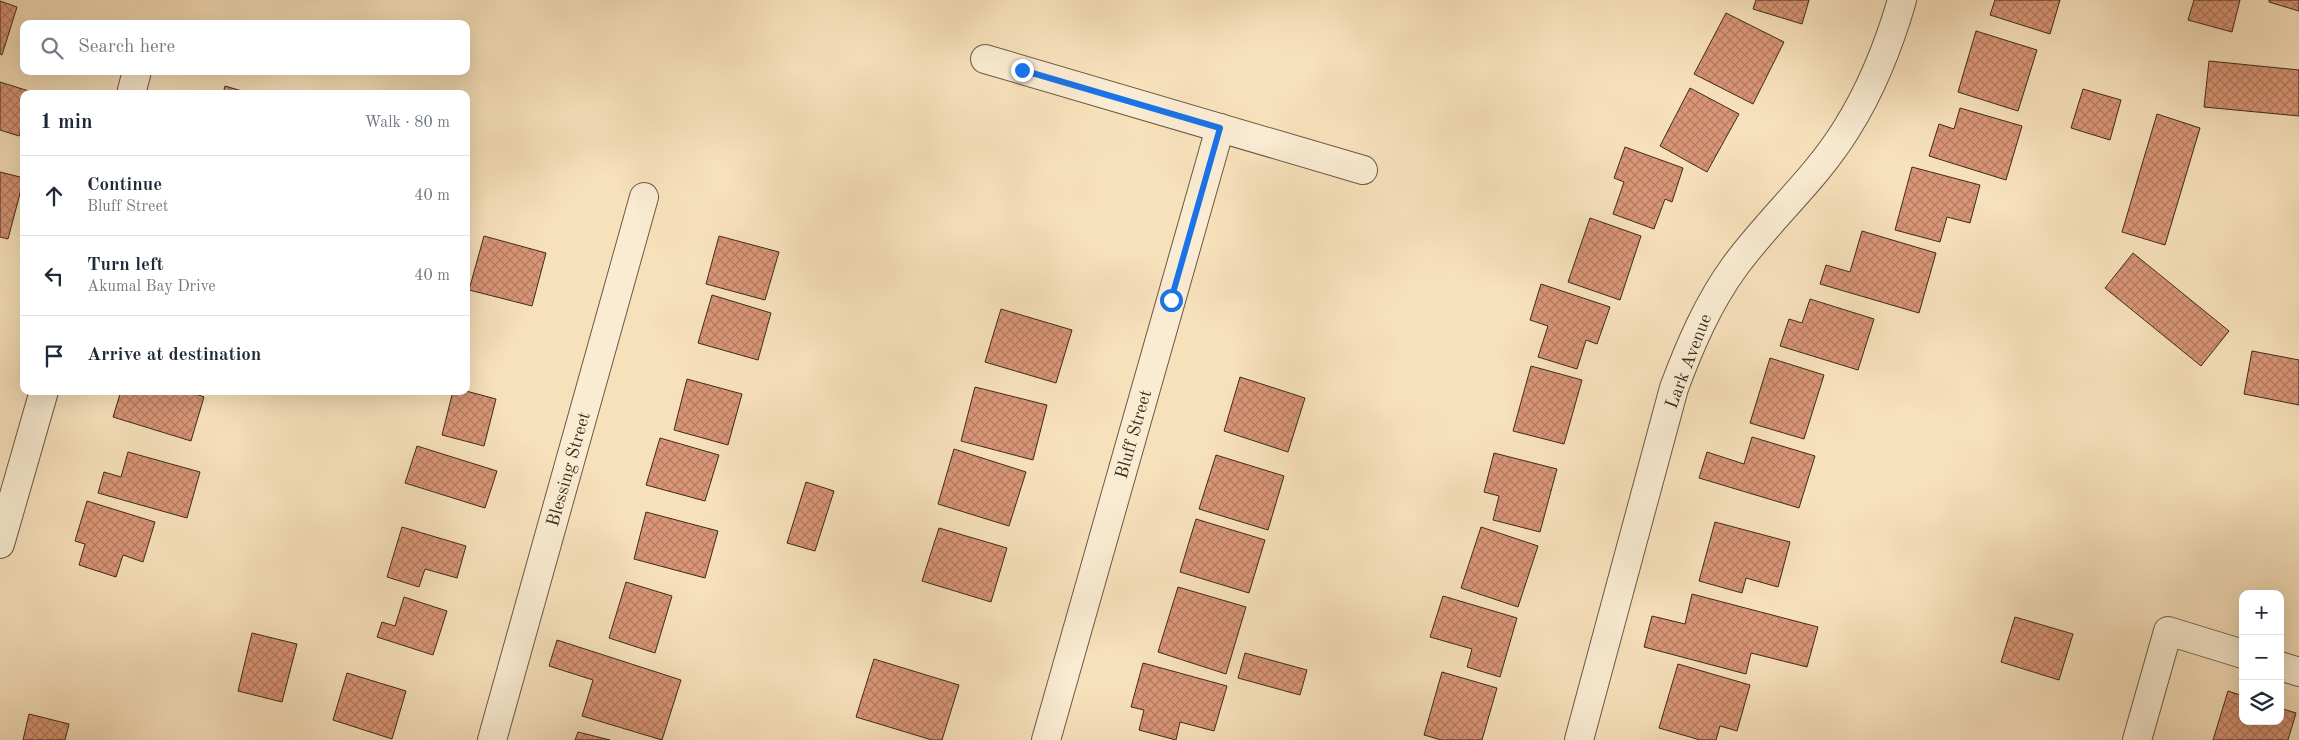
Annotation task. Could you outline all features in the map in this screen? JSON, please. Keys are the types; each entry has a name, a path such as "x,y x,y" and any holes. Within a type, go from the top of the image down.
{"street":[{"name":"Lark Avenue","path":"1579,740 1672,397 1690,345 1710,304 1735,266 1819,168 1847,129 1870,87 1889,44 1902,0"},
{"path":"985,60 1363,170"},
{"path":"132,90 136,75"},
{"name":"Bluff Street","path":"1046,740 1220,128"},
{"name":"Blessing Street","path":"492,740 644,197"},
{"path":"0,544 43,395"},
{"path":"2136,740 2168,631 2239,653"},
{"path":"2284,667 2299,672"}],"building":[{"path":"1756,0 1809,0 1802,24 1753,9"},
{"path":"1995,0 2060,0 2050,34 1990,15"},
{"path":"2194,0 2240,0 2232,32 2188,20"},
{"path":"2269,0 2299,0 2299,11 2269,2"},
{"path":"0,1 17,7 2,55 0,54"},
{"path":"1726,13 1784,42 1753,104 1694,74"},
{"path":"1976,31 2037,50 2018,111 1958,92"},
{"path":"2209,61 2299,70 2299,116 2204,107"},
{"path":"0,82 26,90 20,90 19,136 0,130"},
{"path":"225,86 238,90 224,90"},
{"path":"1690,88 1739,114 1707,172 1660,146"},
{"path":"2083,89 2121,100 2110,140 2071,128"},
{"path":"1960,108 2022,126 2006,180 1929,156 1939,124 1954,129"},
{"path":"2157,114 2200,128 2165,245 2122,232"},
{"path":"1625,147 1683,168 1672,202 1665,199 1654,229 1613,214 1624,182 1614,178"},
{"path":"1912,167 1980,185 1970,223 1947,217 1940,242 1895,230"},
{"path":"0,172 20,177 20,193 8,239 0,237"},
{"path":"1590,218 1641,236 1620,300 1568,282"},
{"path":"1862,231 1936,253 1919,313 1820,284 1826,265 1850,272"},
{"path":"484,236 546,253 532,306 470,290"},
{"path":"719,236 779,252 765,300 706,284"},
{"path":"2133,253 2229,331 2201,366 2105,288"},
{"path":"1541,284 1610,307 1597,344 1586,340 1577,369 1538,357 1548,326 1530,320"},
{"path":"712,295 771,313 758,360 698,343"},
{"path":"1810,299 1874,319 1858,370 1780,346 1789,319 1802,323"},
{"path":"1001,309 1072,330 1056,383 985,362"},
{"path":"2252,351 2299,360 2299,405 2244,394"},
{"path":"1770,358 1824,375 1804,439 1750,423"},
{"path":"1531,366 1582,380 1564,444 1513,431"},
{"path":"1240,377 1305,398 1288,452 1224,431"},
{"path":"687,379 742,394 728,445 674,430"},
{"path":"975,387 1047,405 1033,460 961,441"},
{"path":"470,392 496,399 484,446 442,435 452,395 470,395"},
{"path":"120,395 198,395 204,397 191,441 113,417"},
{"path":"1752,437 1815,456 1799,508 1699,478 1707,452 1744,464"},
{"path":"660,438 719,455 705,501 646,485"},
{"path":"417,446 497,471 485,508 405,483"},
{"path":"954,449 1026,472 1009,526 938,504"},
{"path":"128,452 200,472 187,518 98,493 104,472 121,477"},
{"path":"1494,453 1557,469 1540,532 1493,520 1499,496 1484,492"},
{"path":"1216,455 1284,476 1268,530 1199,509"},
{"path":"806,482 834,491 815,551 787,543"},
{"path":"87,501 155,522 143,562 123,555 116,577 79,565 85,544 75,541"},
{"path":"646,512 718,531 705,578 634,559"},
{"path":"1196,519 1265,540 1249,593 1180,572"},
{"path":"1715,522 1790,542 1778,587 1746,578 1742,593 1699,581"},
{"path":"402,527 466,546 457,578 425,569 419,587 387,577"},
{"path":"1481,527 1538,546 1518,607 1461,588"},
{"path":"939,528 1007,548 991,602 922,581"},
{"path":"626,582 672,596 655,653 609,638"},
{"path":"1178,587 1246,607 1226,674 1158,652"},
{"path":"1692,594 1818,627 1807,667 1751,653 1746,674 1644,647 1652,616 1685,624"},
{"path":"1443,596 1517,618 1500,677 1467,667 1472,649 1430,637"},
{"path":"404,597 447,611 433,655 377,637 382,622 395,626"},
{"path":"2015,617 2073,634 2059,680 2001,662"},
{"path":"252,633 297,644 282,702 238,691"},
{"path":"557,640 681,680 662,740 582,716 593,680 549,666"},
{"path":"1245,653 1307,670 1300,695 1238,678"},
{"path":"874,659 959,685 942,740 932,740 856,717"},
{"path":"1143,663 1227,686 1214,731 1180,722 1176,740 1139,730 1144,710 1131,707"},
{"path":"1678,664 1750,685 1737,731 1720,726 1716,740 1700,740 1659,728"},
{"path":"1442,672 1497,688 1482,740 1441,740 1424,735"},
{"path":"347,673 406,691 392,739 333,720"},
{"path":"2228,691 2239,695 2239,725 2284,725 2284,709 2296,713 2288,740 2213,740"},
{"path":"29,714 69,724 65,740 23,740"},
{"path":"578,732 610,740 575,740"}],"route":[{"path":"1022,70 1220,128 1171,300"}]}
